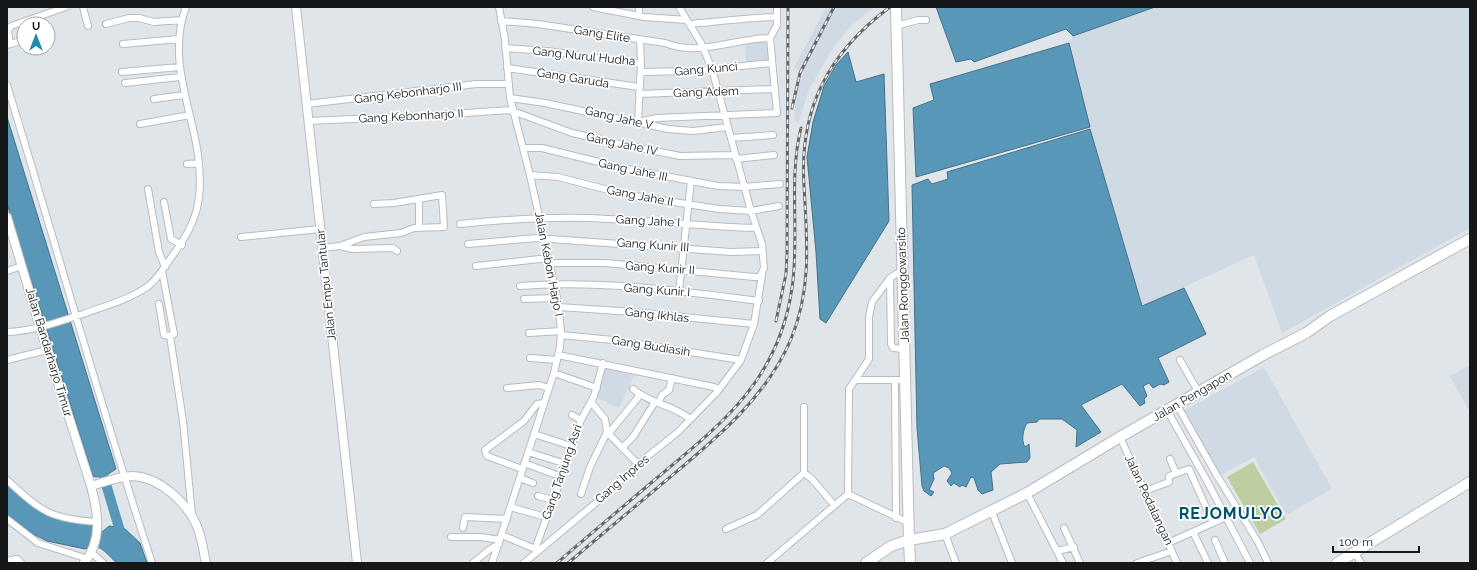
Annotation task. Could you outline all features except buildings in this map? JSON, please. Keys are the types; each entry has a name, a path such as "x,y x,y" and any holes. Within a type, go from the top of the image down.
{"main road":[{"name":"Jalan Ronggowarsito","path":"896,7 910,563"},
{"name":"Jalan Pengapon","path":"866,563 878,555 944,534 992,512 1263,355 1306,333 1330,316 1470,239"},
{"path":"1337,563 1470,482"}],"street":[{"path":"9,45 8,31 11,26 66,7"},
{"path":"84,7 88,26"},
{"path":"7,332 42,327 72,318 132,296 148,286 182,245 194,222 198,206 199,162 190,115 180,77 179,39 186,7"},
{"name":"Jalan Empu Tantular","path":"296,7 357,563"},
{"name":"Jalan Kebon Harjo I","path":"492,563 501,540 523,466 554,373 561,333 558,298 545,238 524,148 510,98 506,48 499,7"},
{"path":"593,7 639,16 688,23 699,21 709,23 732,19 777,17"},
{"path":"639,7 639,16"},
{"name":"Gang Inpres","path":"524,563 537,550 610,491 638,464 678,432 717,392 741,360 754,324 763,271 762,251 712,69 703,47 679,7"},
{"path":"641,64 638,122 657,118 777,113 770,38 777,25 777,7"},
{"path":"106,24 129,18 139,18 154,22 182,20"},
{"path":"896,26 918,20 926,20"},
{"name":"Gang Elite","path":"501,21 538,24 665,43 677,47 703,47 770,38"},
{"path":"123,44 148,43 179,39"},
{"name":"Gang Nurul Hudha","path":"506,48 546,51 641,64 640,40"},
{"name":"Gang Kunci","path":"640,72 712,69 772,63"},
{"path":"122,72 180,67"},
{"name":"Gang Garuda","path":"508,68 639,91"},
{"path":"125,84 180,77"},
{"name":"Gang Kebonharjo III","path":"306,104 476,84 509,84"},
{"path":"7,85 44,204 72,318 97,382 125,477 129,496 152,563"},
{"name":"Gang Adem","path":"639,91 719,92 774,89"},
{"path":"154,99 184,94"},
{"name":"Gang Jahe V","path":"510,98 545,103 660,128 693,131 728,127"},
{"name":"Gang Kebonharjo II","path":"308,121 513,111"},
{"name":"Gang Jahe IV","path":"513,111 572,133 662,152 686,156 736,157 774,155"},
{"path":"140,124 190,115"},
{"path":"731,138 773,135"},
{"name":"Gang Jahe III","path":"524,148 542,148 602,164 718,186 744,187 780,184"},
{"path":"187,164 199,162"},
{"name":"Gang Jahe II","path":"530,175 558,177 628,195 719,209 750,211 779,206"},
{"path":"679,291 691,181"},
{"path":"148,189 174,334 170,336"},
{"path":"322,248 340,246 364,237 402,233 409,229 419,227 444,227 443,196 374,204"},
{"path":"419,198 419,227"},
{"path":"164,202 171,239 182,245"},
{"name":"Jalan Bandarharjo Timur","path":"7,218 42,327 47,350 96,485 98,526"},
{"name":"Gang Jahe I","path":"460,224 540,218 609,219 756,228"},
{"path":"242,238 320,229"},
{"name":"Gang Kunir III","path":"468,244 545,238 684,247 731,252 762,251"},
{"path":"340,246 352,249 394,248 397,251"},
{"name":"Gang Kunir II","path":"476,266 549,260 682,269 754,277 760,277 763,271"},
{"path":"7,271 22,266"},
{"path":"848,494 849,389 869,359 870,306 875,296 890,278 902,270"},
{"path":"890,278 891,344 893,348 905,349"},
{"name":"Gang Kunir I","path":"520,286 554,284 679,291 759,301"},
{"path":"524,298 558,298"},
{"path":"159,304 164,335 170,336"},
{"name":"Gang Ikhlas","path":"559,306 754,324"},
{"name":"Gang Budiasih","path":"529,333 561,333 741,360"},
{"path":"170,336 183,421 192,516 199,532 206,563"},
{"path":"7,360 47,350"},
{"path":"530,358 558,357 603,363 714,387 718,389 717,392"},
{"path":"1180,360 1199,393"},
{"name":"Gang Tanjung Asri","path":"537,550 546,517 562,476 571,446 581,420 597,388 603,363"},
{"path":"554,373 597,388"},
{"path":"622,448 633,437 662,395 669,390 672,378"},
{"path":"855,380 906,380"},
{"path":"895,380 896,518"},
{"path":"506,388 539,385 549,388"},
{"path":"633,389 640,395 682,413 690,419"},
{"path":"581,494 590,467 608,433 640,395"},
{"path":"591,402 605,419 608,433 638,464"},
{"path":"544,403 538,403 524,421 485,450 487,456 562,476"},
{"path":"1177,405 1216,474 1258,542 1268,563"},
{"path":"726,529 757,515 804,474 804,407"},
{"path":"1167,410 1250,563"},
{"path":"572,415 581,420"},
{"path":"534,434 571,446"},
{"name":"Jalan Pedalangan","path":"1120,437 1177,563"},
{"path":"528,452 566,464"},
{"path":"1170,459 1176,473"},
{"path":"1144,491 1169,482 1168,476 1189,470 1213,523"},
{"path":"804,474 812,479 834,505"},
{"path":"96,485 125,477 142,477 168,491 192,516"},
{"path":"520,478 533,483"},
{"path":"7,480 41,510 54,516 98,526 89,555"},
{"path":"1027,493 1063,563"},
{"path":"767,563 848,494"},
{"path":"848,494 909,523"},
{"path":"538,496 553,500"},
{"path":"510,507 546,517"},
{"path":"992,512 1012,563"},
{"path":"463,528 465,517 507,519"},
{"path":"1168,543 1226,518"},
{"path":"7,519 38,544 89,555 103,563"},
{"path":"1064,528 1080,563"},
{"path":"1193,532 1208,563"},
{"path":"944,534 956,563"},
{"path":"451,537 481,537 501,540 537,550"},
{"path":"473,563 501,540"},
{"path":"1215,540 1225,563"},
{"path":"1057,551 1074,547"},
{"path":"1137,563 1172,551"},
{"path":"1354,552 1361,563"},
{"path":"7,562 18,560 20,563"}],"shaded area":[{"path":"826,7 874,7 852,25 834,46 809,90 799,121 794,121 796,94 803,73 794,68"},
{"path":"1155,7 1470,7 1470,228 1282,333 1254,255 1142,306 1090,129 1069,43 1073,36"},
{"path":"768,39 769,63 746,65 745,41"},
{"path":"603,365 635,374 619,408 595,397"},
{"path":"1470,365 1470,413 1450,376"},
{"path":"1264,367 1332,489 1286,515 1254,457 1219,476 1183,411"}],"green space":[{"path":"1253,462 1286,519 1260,534 1227,477"}],"water":[{"path":"936,7 1155,7 1073,36 1066,29 974,62 971,59 956,62"},
{"path":"1069,43 1090,127 916,177 913,108 934,100 930,84"},
{"path":"848,52 856,82 884,74 889,221 826,323 820,319 816,252 807,157 813,122 824,86 836,65"},
{"path":"7,117 116,469 102,478 101,476 93,476 7,204"},
{"path":"1090,129 1142,306 1184,288 1206,334 1158,358 1169,382 1164,385 1160,384 1153,388 1149,383 1143,386 1147,396 1144,399 1145,403 1140,406 1122,384 1081,405 1101,432 1076,447 1077,430 1062,419 1039,419 1037,422 1027,423 1023,442 1025,447 1029,444 1030,458 1027,462 1000,464 991,472 993,490 982,494 978,490 974,478 971,477 966,487 962,485 960,487 954,483 951,486 947,481 952,473 949,468 944,466 933,473 934,479 929,490 934,492 931,496 924,491 922,486 917,428 912,185 928,179 932,184 948,179 947,172"},
{"path":"7,484 41,513 56,519 91,523 94,532 102,532 109,526 124,528 140,543 147,563 117,563 99,548 90,547 85,549 47,541 33,534 7,514"}],"waterway":[{"path":"100,464 123,541"}],"railway":[{"path":"776,321 786,274 787,254 788,7"},
{"path":"792,108 800,73 834,7"},
{"path":"568,563 682,468 736,418 767,381 780,361 791,339 798,320 805,283 807,245 804,158 807,132 813,108 822,85 834,64 868,25 890,7"},
{"path":"557,563 705,437 745,396 761,373 775,348 785,320 792,288 795,248 795,168 801,128"}],"district":[{"name":"REJOMULYO","path":"1231,513"}]}
